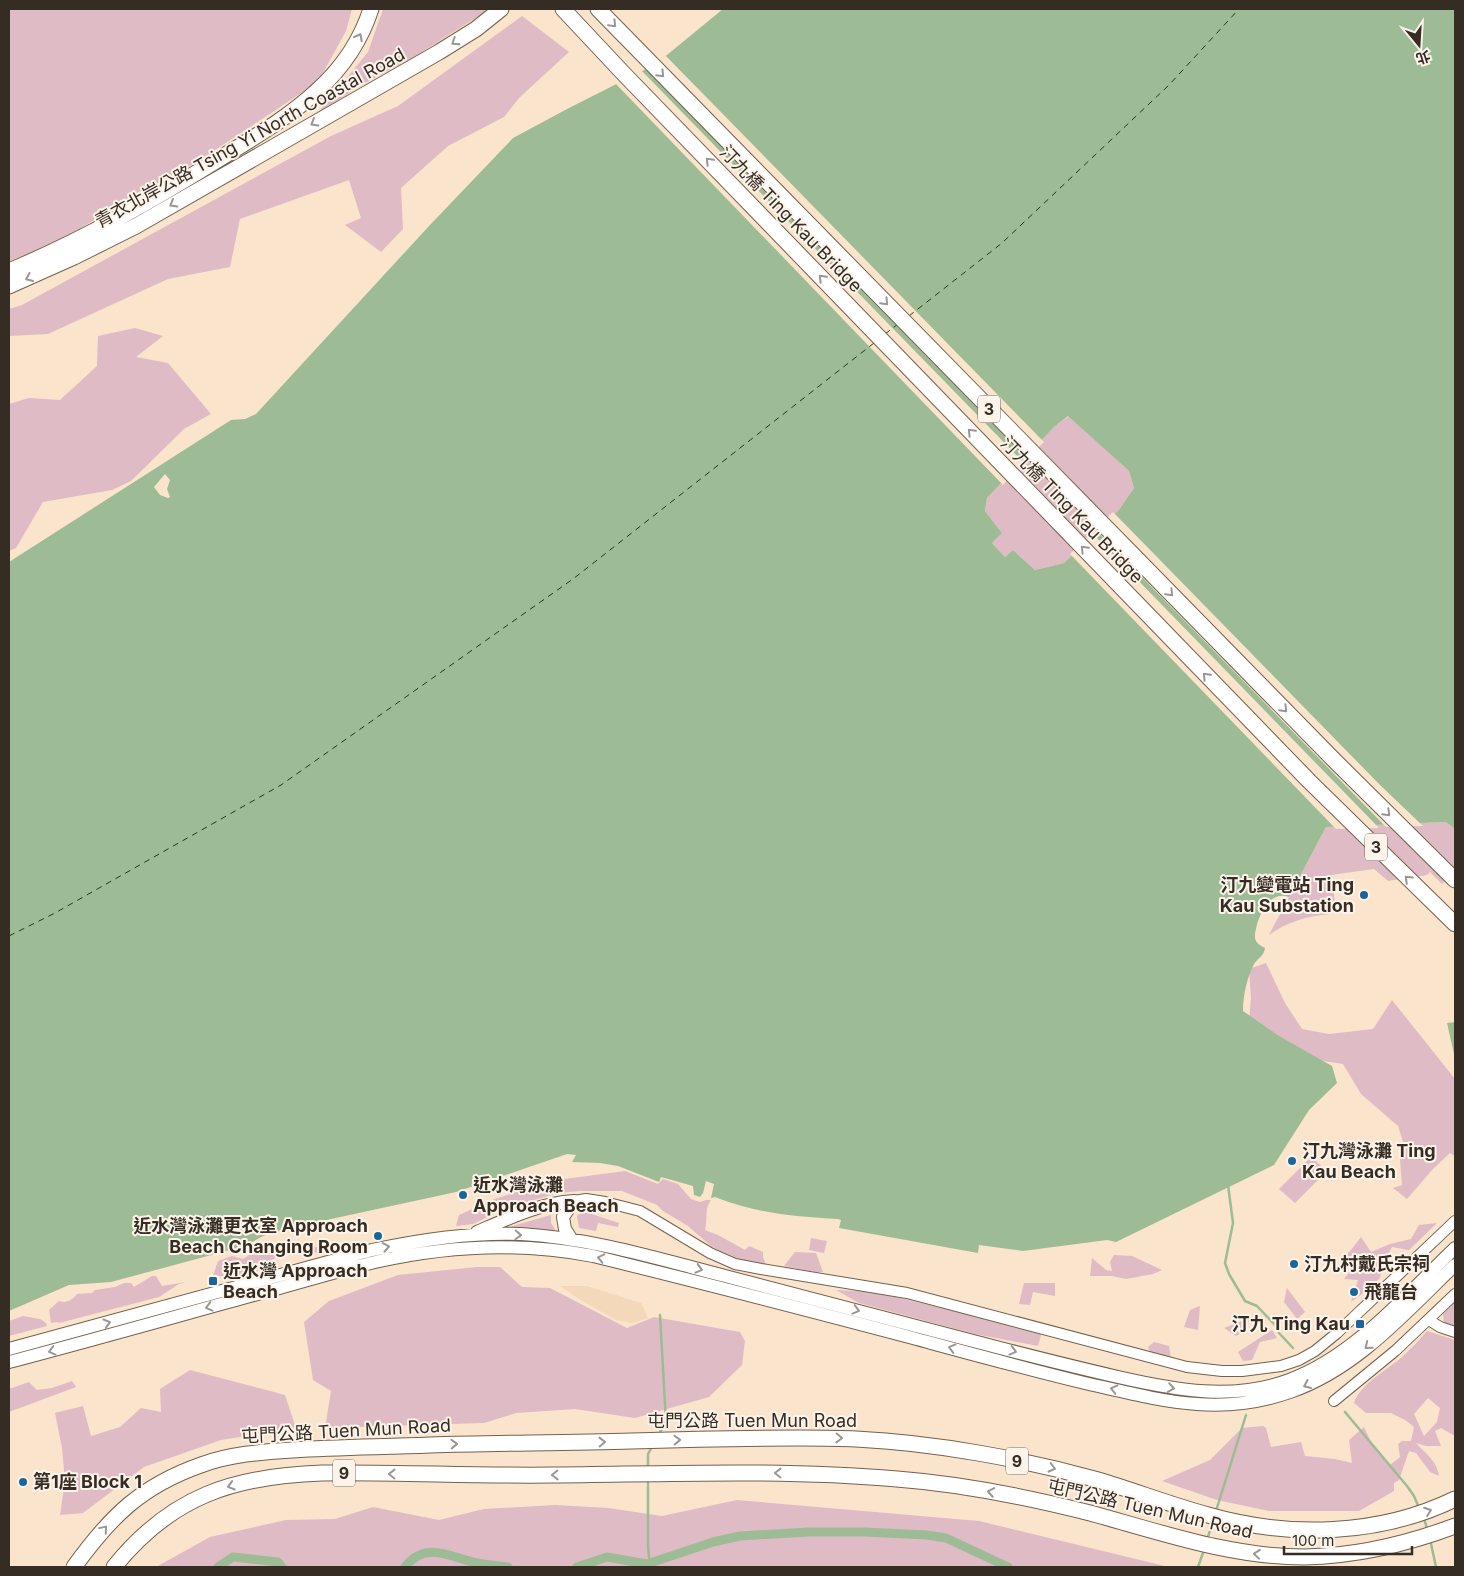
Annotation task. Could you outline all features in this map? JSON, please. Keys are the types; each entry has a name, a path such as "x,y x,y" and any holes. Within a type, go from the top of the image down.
{"highway":[{"name":"青衣北岸公路 Tsing Yi North Coastal Road","path":"9,271 58,250 133,211 260,134 310,97 330,78 360,37 371,9"},
{"name":"青衣北岸公路 Tsing Yi North Coastal Road","path":"9,286 74,257 136,226 439,52 476,29 501,9"},
{"name":"汀九橋 Ting Kau Bridge","path":"563,9 1309,781 1455,924"},
{"name":"汀九橋 Ting Kau Bridge","path":"598,9 1309,735 1455,880"},
{"name":"屯門公路 Tuen Mun Road","path":"74,1567 107,1524 128,1504 149,1489 174,1476 209,1462 232,1456 280,1450 518,1442 853,1438 929,1446 1049,1467 1098,1480 1210,1516 1297,1530 1335,1530 1376,1525 1420,1514 1455,1499"},
{"name":"屯門公路 Tuen Mun Road","path":"114,1567 149,1530 184,1506 218,1490 260,1478 322,1473 496,1476 779,1473 917,1480 1039,1501 1219,1548 1281,1556 1337,1555 1387,1548 1455,1526"}],"main road":[{"path":"470,1235 530,1211 558,1202 574,1201"},
{"path":"572,1240 565,1229 563,1217 574,1201"},
{"path":"9,1349 372,1250 413,1242 470,1235 521,1234 572,1240 651,1257 1069,1366 1166,1388 1216,1392 1264,1388 1314,1370 1345,1350 1371,1328 1455,1248"},
{"path":"9,1362 374,1262 447,1250 520,1248 571,1252 593,1256 1064,1378 1163,1401 1217,1406 1268,1399 1293,1392 1321,1379 1350,1361 1386,1332 1455,1265"}],"street":[{"path":"574,1201 586,1199 640,1211 710,1253 735,1264 907,1293 1187,1367 1222,1371 1242,1371 1281,1366 1299,1360 1315,1351 1342,1329 1455,1221"},
{"path":"1334,1401 1395,1351 1455,1294"},
{"path":"1429,1320 1440,1327 1455,1332"}],"shaded area":[{"path":"9,9 352,9 346,31 318,82 200,160 131,198 51,246 9,261"},
{"path":"383,9 490,9 412,58 361,85 317,114 368,52"},
{"path":"723,9 1455,9 1455,829 1446,822 1326,827 1289,897 1276,897 1263,910 1255,932 1255,938 1258,944 1265,948 1254,964 1247,981 1244,999 1243,1011 1279,1036 1332,1066 1337,1083 1309,1110 1274,1165 1116,1242 1107,1240 1023,1251 979,1245 978,1253 839,1228 841,1220 838,1219 775,1213 745,1207 715,1197 711,1198 714,1184 706,1181 700,1197 694,1195 693,1186 661,1177 659,1182 618,1166 572,1162 576,1155 567,1154 456,1192 285,1229 263,1236 245,1246 111,1282 69,1285 9,1311 9,562 231,420 245,419 256,414 429,226 513,138 656,64","holes":["1068,416 1129,471 1134,488 1118,511 1064,563 1035,570 1013,550 1005,557 992,543 1002,533 985,511 987,498 1054,427","165,474 170,480 167,489 170,497 168,498 160,495 154,487"]},
{"path":"522,16 569,52 519,98 504,117 448,146 401,188 403,229 381,252 345,225 361,218 349,180 240,219 230,267 168,279 48,334 9,336 9,309 22,305 331,136 398,106"},
{"path":"135,328 163,336 136,357 168,363 211,414 184,429 131,481 112,490 43,502 16,548 9,551 9,404 29,398 60,400 97,366 98,336"},
{"path":"1069,416 1129,471 1134,488 1118,511 1064,563 1035,570 1013,550 1005,557 992,543 1002,533 985,511 987,498 1054,427"},
{"path":"1446,822 1455,829 1455,882 1448,878 1442,884 1430,872 1427,875 1388,881 1374,869 1331,875 1335,902 1330,914 1298,920 1269,935 1326,827"},
{"path":"1266,963 1285,1003 1302,1029 1329,1034 1373,1029 1392,1000 1455,1079 1455,1156 1450,1153 1432,1170 1407,1199 1393,1188 1402,1185 1400,1160 1405,1148 1398,1126 1361,1094 1343,1064 1298,1057 1249,1021 1251,998 1249,969"},
{"path":"1455,1022 1455,1054 1454,1054 1447,1023"},
{"path":"1311,1157 1327,1171 1295,1203 1279,1189"},
{"path":"625,1171 658,1184 663,1179 678,1184 691,1199 700,1202 711,1200 707,1211 705,1230 745,1250 749,1246 763,1252 766,1265 757,1265 754,1262 741,1260 712,1247 688,1226 663,1211 657,1205 622,1191 558,1193 504,1209 473,1224 456,1226 459,1215 492,1200 549,1181"},
{"path":"582,1211 619,1223 618,1227 598,1223 596,1231 579,1228 577,1216"},
{"path":"551,1215 551,1223 556,1231 512,1230 509,1227"},
{"path":"1437,1223 1409,1250 1392,1247 1383,1263 1380,1278 1351,1302 1358,1280 1344,1279 1352,1269 1341,1260 1361,1237 1371,1252 1390,1244 1411,1239 1419,1225"},
{"path":"811,1238 827,1241 824,1253 809,1250"},
{"path":"291,1242 302,1242 315,1247 340,1248 322,1253 300,1251 275,1258 256,1272 239,1276 213,1276 218,1261 232,1256 243,1259 258,1249 263,1255 276,1247"},
{"path":"795,1252 816,1253 823,1272 784,1266"},
{"path":"1114,1255 1132,1256 1162,1270 1153,1274 1126,1279 1112,1276 1090,1276 1092,1258 1106,1270 1112,1271 1110,1262"},
{"path":"477,1267 500,1267 522,1287 550,1288 627,1328 654,1317 740,1332 745,1341 742,1365 709,1397 635,1418 575,1409 516,1413 484,1423 325,1428 331,1391 313,1380 304,1322 329,1301 398,1275"},
{"path":"152,1276 156,1276 162,1286 186,1282 179,1284 159,1297 59,1323 51,1323 49,1310 59,1301 67,1301 77,1294 92,1293 95,1290 115,1287 124,1283 131,1283 134,1287"},
{"path":"1024,1283 1055,1283 1055,1296 1033,1292 1030,1305 1019,1304"},
{"path":"560,1286 587,1286 641,1303 648,1318 632,1323 616,1320"},
{"path":"1287,1288 1305,1312 1297,1319 1284,1302"},
{"path":"836,1290 875,1292 1042,1332 1038,1346 975,1334 859,1303"},
{"path":"1455,1301 1455,1326 1444,1324 1443,1313"},
{"path":"1200,1306 1198,1330 1184,1327 1190,1310"},
{"path":"23,1316 40,1319 47,1326 9,1336 9,1321"},
{"path":"1255,1316 1261,1320 1247,1322 1246,1331 1236,1336 1224,1328"},
{"path":"1272,1330 1277,1338 1260,1342 1252,1360 1243,1361 1238,1352"},
{"path":"1427,1331 1455,1340 1455,1436 1441,1428 1435,1431 1441,1446 1426,1446 1416,1443 1436,1466 1439,1476 1430,1472 1416,1453 1409,1451 1399,1480 1394,1483 1394,1491 1359,1511 1269,1511 1217,1500 1162,1481 1210,1460 1242,1428 1263,1426 1266,1428 1271,1447 1301,1442 1305,1456 1352,1463 1349,1440 1364,1427 1373,1446 1390,1465 1400,1457 1398,1444 1402,1441 1411,1441 1414,1427 1391,1413 1366,1413 1354,1403 1357,1396 1368,1383 1402,1357","holes":["1428,1398 1440,1408 1437,1422 1424,1436 1414,1414"]},
{"path":"1154,1342 1169,1346 1171,1359 1154,1362 1148,1347"},
{"path":"190,1370 285,1395 296,1428 221,1440 144,1467 83,1513 60,1515 65,1481 62,1448 55,1413 83,1406 91,1436 120,1427 141,1408 161,1412 160,1389"},
{"path":"72,1381 76,1387 9,1412 9,1389 29,1382 37,1390 52,1388"},
{"path":"737,1500 979,1521 1169,1567 156,1567 210,1537 286,1520 335,1519 373,1507 439,1520 484,1509 555,1505 608,1508 662,1516"}],"pier":[{"path":"664,54 1044,442 1027,459 644,67 655,62"},
{"path":"640,69 1024,463 1003,485 614,82"},
{"path":"1113,512 1379,784 1423,826 1386,827 1095,529"},
{"path":"1092,533 1379,828 1336,829 1070,554"}],"waterway":[{"path":"1228,1185 1233,1223 1225,1263 1229,1274 1245,1301 1257,1306 1277,1327 1279,1333 1293,1348"},
{"path":"659,1434 666,1422 660,1315"},
{"path":"1345,1412 1407,1486 1419,1508"},
{"path":"1216,1511 1246,1415"},
{"path":"648,1468 648,1454 653,1445"},
{"path":"648,1479 648,1547 650,1567"},
{"path":"1424,1518 1427,1529"},
{"path":"1207,1540 1213,1521"},
{"path":"577,1567 607,1557 647,1564 713,1542 740,1536 809,1532 865,1532 927,1535 946,1538 1008,1567"},
{"path":"1430,1539 1436,1567"},
{"path":"1198,1567 1204,1550"},
{"path":"405,1567 421,1554 430,1552 477,1563 508,1567"},
{"path":"218,1567 233,1557 278,1562 282,1567"}],"ferry route":[{"path":"909,316 1002,243 1169,85 1239,9"},
{"path":"885,334 898,324"},
{"path":"9,936 55,913 281,785 573,579 874,343"}],"place":[{"name":"汀九變電站 Ting Kau Substation","path":"1364,895"},
{"name":"汀九灣泳灘 Ting Kau Beach","path":"1292,1161"},
{"name":"近水灣泳灘 Approach Beach","path":"463,1195"},
{"name":"近水灣泳灘更衣室 Approach Beach Changing Room","path":"378,1236"},
{"name":"汀九村戴氏宗祠","path":"1294,1264"},
{"name":"近水灣 Approach Beach","path":"213,1281"},
{"name":"飛龍台","path":"1354,1292"},
{"name":"汀九 Ting Kau","path":"1360,1324"},
{"name":"第1座 Block 1","path":"23,1482"}]}
